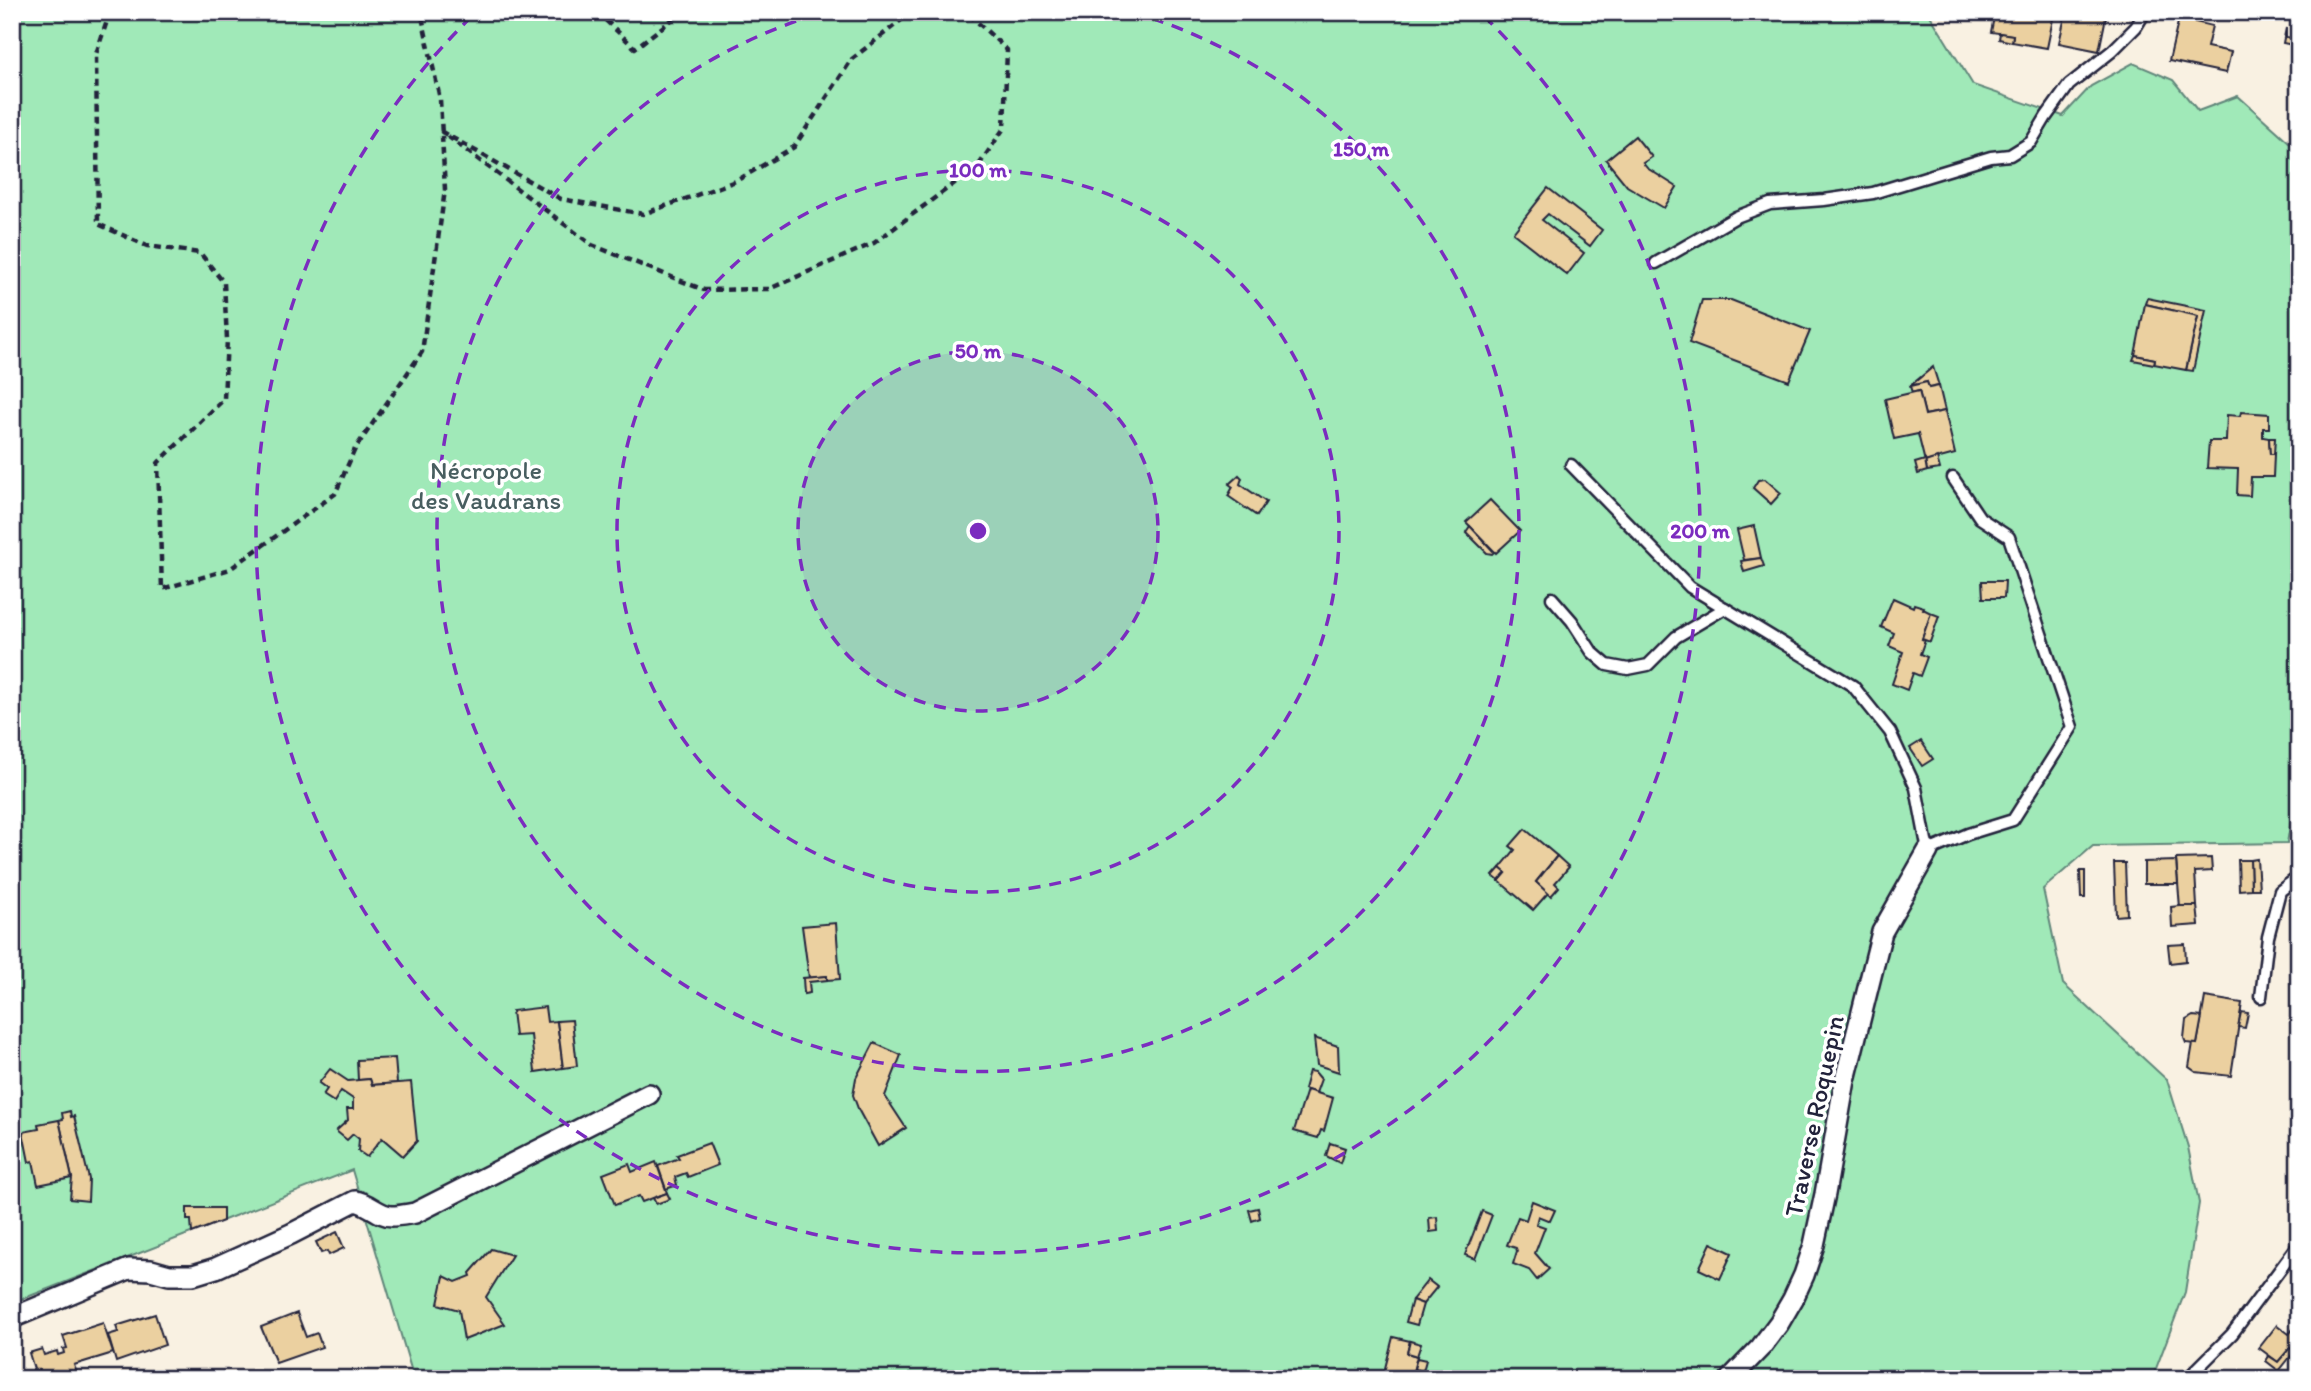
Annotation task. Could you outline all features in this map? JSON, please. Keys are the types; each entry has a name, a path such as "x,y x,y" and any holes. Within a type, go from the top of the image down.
{"street":[{"name":"Traverse Roquepin","path":"1730,1379 1761,1347 1779,1323 1804,1275 1814,1245 1825,1194 1845,1080 1882,932 1928,851"},
{"path":"12,1318 129,1269 151,1270 169,1275 193,1275 216,1268 355,1201 391,1216 415,1213 649,1094"}],"lane":[{"path":"1656,263 1736,217 1770,204 1873,193 1991,157 2010,155 2031,142 2069,85 2112,51 2136,27 2145,12"},
{"path":"1571,466 1690,587 1853,686 1890,732 1916,788 1928,851 1968,834 2013,820 2072,727 2010,537 1980,518 1953,478"},
{"path":"1552,598 1572,621 1592,652 1608,665 1628,669 1648,664 1676,637 1725,608"},
{"path":"2261,997 2268,937 2280,891 2293,881 2299,882"},
{"path":"2187,1379 2232,1334 2299,1244"}],"path":[{"path":"110,12 96,54 98,224 147,246 200,253 224,283 227,340 223,399 158,463 162,589 230,569 335,494 355,449 422,352 444,190 440,99 421,12"},
{"path":"597,12 635,48 682,12"},
{"path":"909,14 970,15 1007,50 1004,128 979,165 874,243 769,289 704,290 592,245 442,132 561,199 643,214 736,181 794,147 852,59 909,14"}],"green space":[{"name":"Nécropole des Vaudrans","path":"12,12 1928,12 1973,85 2063,116 2091,86 2133,63 2173,80 2198,111 2238,96 2299,151 2299,775 2287,843 2093,846 2043,889 2063,984 2167,1080 2188,1147 2199,1203 2185,1292 2152,1379 414,1379 352,1170 12,1303"}],"building":[{"path":"1995,12 2019,12 2053,19 2047,48 2012,42 2013,35 1991,32"},
{"path":"2066,12 2107,12 2099,51 2059,43"},
{"path":"2179,18 2212,26 2207,47 2231,52 2226,73 2169,61"},
{"path":"2286,28 2286,37 2299,35 2298,46 2283,43"},
{"path":"2000,33 2013,35 2012,42 1999,39"},
{"path":"1635,136 1652,157 1643,163 1647,168 1677,187 1664,208 1627,186 1606,160"},
{"path":"1548,188 1602,230 1590,246 1548,214 1542,220 1584,253 1567,275 1513,233"},
{"path":"2147,298 2206,310 2193,371 2186,370 2198,316 2145,304"},
{"path":"1702,300 1731,300 1810,331 1789,381 1689,343"},
{"path":"2145,304 2198,316 2186,370 2154,364 2155,359 2135,355"},
{"path":"2135,355 2155,359 2154,364 2133,360"},
{"path":"1933,367 1939,386 1929,388 1927,382 1910,386"},
{"path":"1927,382 1929,388 1939,386 1945,411 1925,415 1919,391 1912,393 1910,386"},
{"path":"1919,391 1925,415 1945,411 1955,454 1925,462 1918,434 1894,439 1885,399"},
{"path":"2241,412 2269,414 2269,428 2263,428 2263,437 2269,438 2270,454 2274,454 2273,477 2251,477 2250,496 2237,495 2238,469 2207,468 2209,441 2226,441 2227,415 2240,416"},
{"path":"2269,438 2275,438 2274,454 2270,454"},
{"path":"1937,458 1940,469 1927,471 1925,462"},
{"path":"1925,460 1927,471 1918,474 1915,463"},
{"path":"1239,475 1242,478 1240,484 1266,502 1257,516 1228,496 1233,487 1229,484"},
{"path":"1765,479 1781,493 1771,504 1753,488 1758,480"},
{"path":"1490,500 1520,531 1496,553 1466,522"},
{"path":"1470,526 1494,552 1492,554 1487,553 1466,532"},
{"path":"1754,526 1761,558 1744,560 1737,530"},
{"path":"1761,558 1764,566 1744,572 1741,561"},
{"path":"1982,581 2005,581 2004,598 1983,598"},
{"path":"1893,598 1913,607 1914,604 1924,607 1923,609 1931,613 1920,654 1927,657 1920,676 1913,673 1907,690 1892,684 1903,652 1889,646 1894,633 1881,627"},
{"path":"1931,613 1939,616 1930,642 1922,639"},
{"path":"1921,741 1933,759 1922,766 1910,748"},
{"path":"2299,802 2299,847 2294,847"},
{"path":"1525,829 1557,856 1536,882 1548,893 1533,910 1499,881 1506,873 1500,868 1515,850 1510,846"},
{"path":"1557,856 1569,867 1555,883 1559,887 1551,896 1536,882"},
{"path":"2211,858 2212,871 2195,872 2197,906 2180,908 2176,859"},
{"path":"2257,859 2259,889 2251,889 2250,860"},
{"path":"2238,860 2250,860 2251,889 2239,890"},
{"path":"2176,861 2178,884 2144,884 2144,862"},
{"path":"2114,863 2125,863 2127,915 2116,916"},
{"path":"1500,868 1506,873 1499,881 1493,876"},
{"path":"2080,871 2085,871 2085,898 2081,898"},
{"path":"2197,906 2199,925 2172,927 2171,907"},
{"path":"836,923 840,979 827,980 827,976 809,978 802,926"},
{"path":"2185,944 2186,961 2170,963 2168,945"},
{"path":"827,976 827,980 809,982 810,993 804,994 803,978"},
{"path":"2205,997 2242,1003 2231,1076 2196,1072 2189,1067 2193,1043 2197,1044"},
{"path":"545,1007 547,1022 557,1021 563,1068 535,1072 531,1035 515,1036 512,1011"},
{"path":"2241,1012 2248,1013 2245,1028 2238,1027"},
{"path":"2193,1016 2202,1017 2197,1044 2186,1043 2184,1038 2186,1020"},
{"path":"572,1020 577,1066 563,1068 557,1021"},
{"path":"1314,1038 1338,1046 1339,1072 1317,1065"},
{"path":"874,1043 901,1055 885,1096 906,1128 878,1146 853,1095 856,1078"},
{"path":"395,1058 397,1083 372,1085 370,1079 358,1080 357,1060"},
{"path":"330,1069 348,1081 370,1079 372,1085 411,1082 417,1141 403,1156 382,1138 367,1157 358,1151 359,1139 353,1134 347,1140 336,1131 348,1120 347,1109 353,1109 353,1099 341,1091 334,1102 323,1095 327,1089 319,1083"},
{"path":"1309,1071 1315,1072 1321,1079 1316,1093 1304,1089"},
{"path":"1307,1090 1333,1098 1324,1131 1321,1130 1318,1138 1294,1131"},
{"path":"70,1111 71,1117 74,1116 89,1179 88,1201 70,1199 72,1178 59,1120 63,1119 62,1113"},
{"path":"59,1120 72,1178 38,1185 33,1161 29,1162 23,1132 39,1129 38,1124"},
{"path":"709,1143 718,1165 688,1177 686,1173 675,1177 677,1185 666,1189 658,1166 679,1158 677,1155"},
{"path":"1330,1143 1345,1148 1340,1163 1326,1156"},
{"path":"656,1162 667,1193 642,1202 639,1196 615,1205 603,1174 629,1164 632,1172"},
{"path":"667,1193 670,1199 656,1204 653,1198"},
{"path":"1532,1201 1555,1210 1550,1221 1538,1216 1536,1224 1545,1227 1535,1253 1549,1269 1537,1280 1529,1270 1513,1264 1517,1251 1507,1245 1518,1217 1526,1220"},
{"path":"187,1208 223,1208 223,1221 192,1233 191,1220 187,1220"},
{"path":"1258,1208 1260,1218 1252,1221 1249,1210"},
{"path":"1482,1211 1492,1215 1475,1259 1465,1255"},
{"path":"1437,1217 1438,1231 1430,1232 1429,1218"},
{"path":"337,1232 344,1248 329,1255 327,1251 321,1253 316,1242"},
{"path":"1711,1243 1732,1253 1720,1279 1699,1269"},
{"path":"491,1249 512,1255 486,1297 505,1324 464,1340 459,1310 438,1304 444,1276 456,1282 471,1276 470,1273"},
{"path":"1428,1280 1437,1287 1423,1304 1412,1300"},
{"path":"1412,1300 1423,1304 1417,1325 1406,1322"},
{"path":"297,1313 306,1337 317,1333 322,1347 276,1363 261,1327"},
{"path":"155,1314 165,1345 116,1362 108,1335 118,1332 116,1326"},
{"path":"2299,1322 2299,1345 2295,1351 2290,1348 2278,1362 2259,1348 2277,1325 2289,1334"},
{"path":"103,1323 113,1353 74,1365 79,1379 37,1379 29,1353 42,1349 44,1355 57,1351 58,1355 64,1353 63,1349 67,1348 63,1336"},
{"path":"1393,1337 1410,1341 1407,1353 1417,1356 1411,1379 1383,1376"},
{"path":"1410,1341 1421,1344 1417,1356 1407,1353"},
{"path":"2290,1348 2295,1351 2279,1371 2266,1361 2269,1356 2278,1362"},
{"path":"1417,1358 1426,1360 1423,1371 1414,1369"}]}
